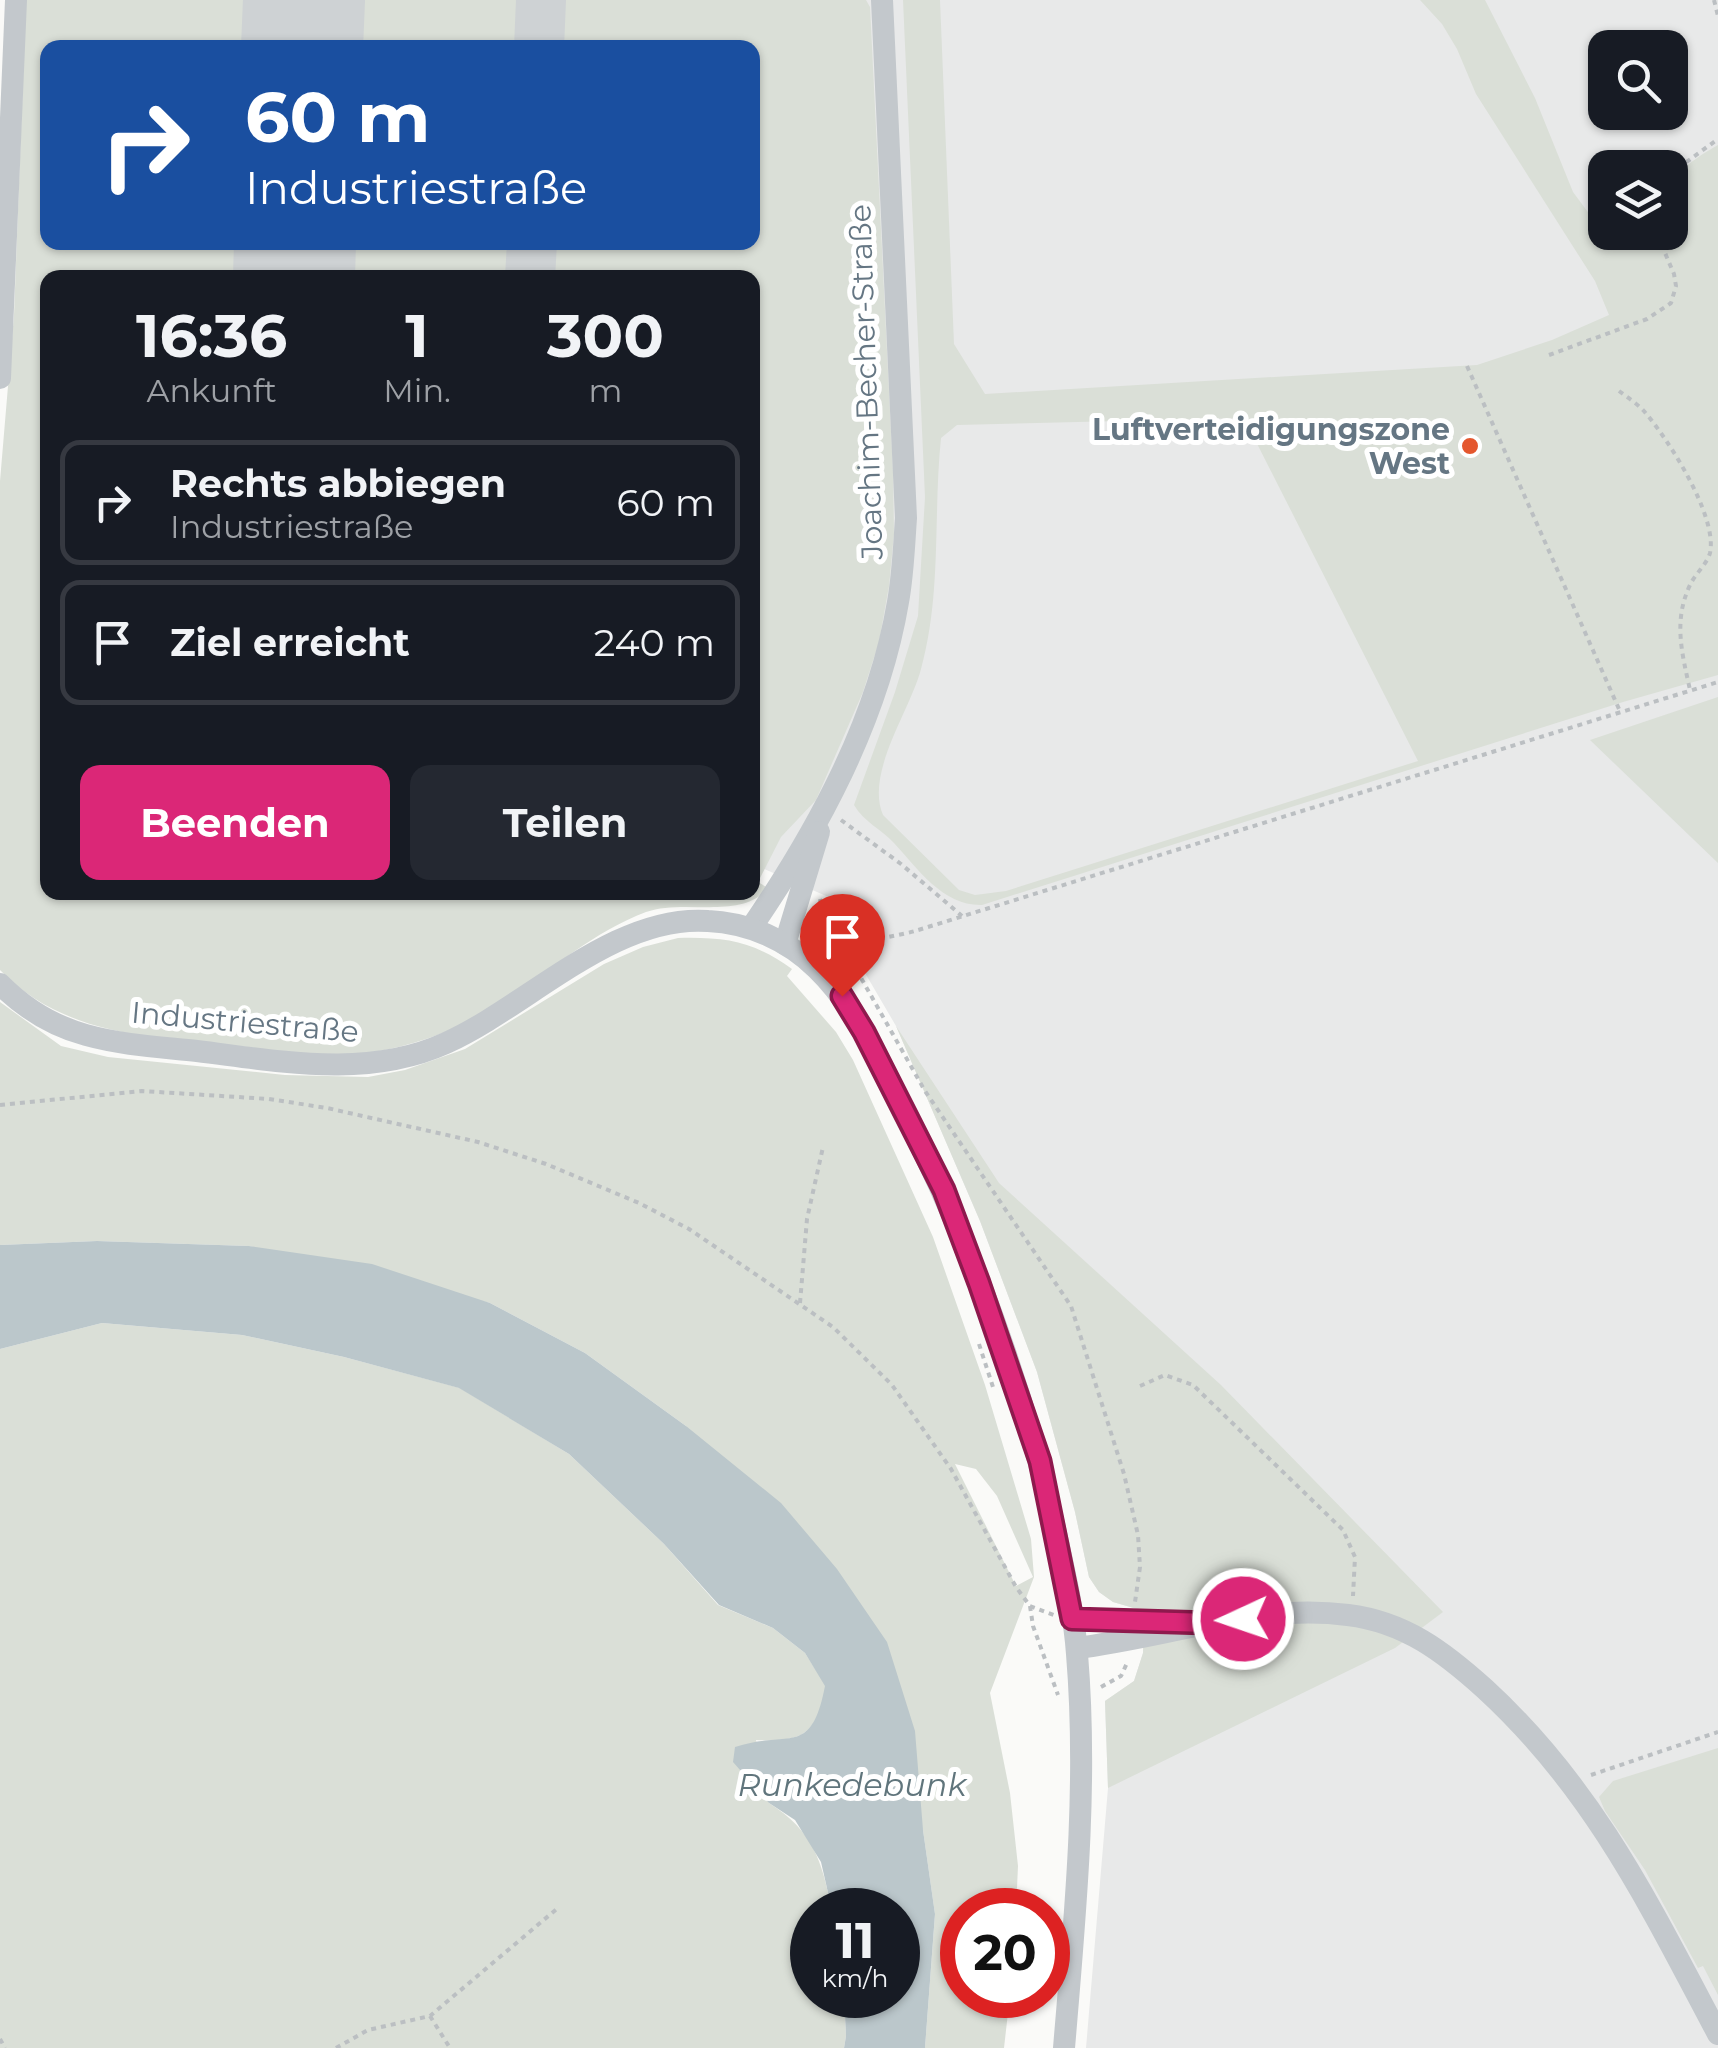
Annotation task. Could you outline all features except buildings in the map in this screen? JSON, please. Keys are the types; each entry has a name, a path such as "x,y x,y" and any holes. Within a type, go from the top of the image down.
{"street":[{"path":"0,378 16,0"},
{"name":"Joachim-Becher-Straße","path":"785,944 825,810 874,693 898,602 904,545 901,394 882,0"},
{"name":"Joachim-Becher-Straße","path":"751,928 825,810"},
{"name":"Industriestraße","path":"0,984 34,1012 86,1035 340,1066 409,1056 442,1045 485,1023 586,958 651,928 684,920 751,928 785,944 818,970 842,996 864,1032 944,1190 1040,1461 1061,1617 1077,1648 1065,1692 1083,1788 1064,2048"},
{"path":"1077,1648 1132,1630 1312,1612 1348,1615 1402,1628 1429,1642 1507,1709 1572,1781 1635,1878 1718,2034"},
{"path":"1061,1617 1132,1630"}],"path":[{"path":"1714,0 1718,16"},
{"path":"1688,161 1718,139"},
{"path":"1549,355 1647,320 1670,302 1676,286 1664,250"},
{"path":"1468,366 1620,710"},
{"path":"1619,391 1642,408 1692,479 1711,534 1710,554 1682,602 1679,636 1690,690"},
{"path":"842,946 880,942 1718,682"},
{"path":"825,810 902,864 962,916"},
{"path":"0,1105 142,1090 268,1099 327,1108 478,1142 546,1164 639,1202 689,1229 800,1303 833,1327 892,1385 950,1469 1030,1606 1033,1626 1065,1692 1115,1682 1127,1666 1140,1567 1138,1535 1124,1474 1071,1306 926,1091 822,909"},
{"path":"800,1303 807,1219 823,1147"},
{"path":"974,1330 996,1397"},
{"path":"1140,1386 1165,1376 1193,1384 1343,1530 1355,1556 1356,1582 1348,1615"},
{"path":"1050,1602 1061,1617"},
{"path":"1572,1781 1718,1732"},
{"path":"336,2048 368,2030 430,2016 559,1907"},
{"path":"430,2016 450,2048"},
{"path":"0,2039 5,2048"}],"shaded area":[{"path":"26,0 261,0 259,40 40,40 40,250 252,250 251,270 40,270 40,900 752,900 728,906 646,912 597,937 482,1015 414,1043 355,1055 305,1055 115,1031 54,1009 26,992 0,970 0,481 14,315"},
{"path":"37,0 1718,0 1718,2048 1086,2048 1108,1788 1105,1701 1134,1681 1143,1653 1144,1611 1113,1602 1099,1592 1089,1577 1037,1372 980,1221 896,1026 858,961 836,916 833,899 762,868 760,270 40,270 40,900 47,900 37,985 0,577"},
{"path":"344,0 525,0 523,40 343,40"},
{"path":"557,0 866,0 870,7 893,472 894,534 889,586 879,642 863,692 816,800 781,837 760,878 760,270 546,270 547,250 760,250 760,40 555,40"},
{"path":"903,0 940,0 954,344 985,394 1477,365 1552,340 1609,315 1595,281 1476,94 1442,24 1420,0 1485,0 1535,98 1573,192 1588,212 1588,250 1688,250 1688,165 1718,145 1718,675 982,905 968,904 932,884 854,805 918,616 925,497","holes":["1244,418 1418,761 1006,891 975,895 959,890 883,815 879,798 884,761 915,686 928,640 941,438 957,425"]},
{"path":"335,250 516,250 515,270 334,270"},
{"path":"1718,697 1718,863 1590,740"},
{"path":"678,938 711,938 751,947 792,969 787,976 836,1032 853,1060 933,1237 985,1385 1031,1539 1034,1577 990,1693 1010,1793 1017,1888 940,1888 940,2018 1007,2018 1004,2048 925,2048 935,1914 923,1830 686,1426 585,1353 490,1303 249,1246 97,1241 0,1245 0,1002 61,1046 108,1057 285,1075 368,1077 405,1070 465,1049 604,964 643,947","holes":["955,1464 976,1469 997,1496 1033,1577 1016,1586"]},
{"path":"896,1026 999,1183 1221,1385 1443,1612 1395,1648 1108,1788 1105,1701 1134,1681 1143,1653 1144,1611 1113,1602 1099,1592 1089,1577 1037,1372 980,1221"},
{"path":"102,1323 242,1335 460,1388 569,1454 664,1544 718,1605 773,1628 805,1653 826,1686 818,1715 806,1732 786,1739 756,1740 769,1803 806,1836 827,1888 790,1888 790,2018 845,2018 844,2048 0,2048 0,1349"},
{"path":"1718,1748 1718,1995 1703,1966 1698,1968 1645,1870 1599,1797 1613,1781"}],"water":[{"name":"Runkedebunk","path":"97,1241 249,1246 372,1264 490,1303 585,1353 686,1426 781,1503 837,1569 887,1642 915,1731 935,1914 925,2048 844,2048 845,2018 920,2018 920,1888 827,1888 821,1862 795,1820 769,1803 733,1762 735,1747 795,1737 812,1724 825,1686 805,1653 773,1628 719,1605 664,1544 569,1454 459,1388 242,1335 102,1323 0,1349 0,1245"}],"taxiway":[{"path":"539,40 541,0"},
{"path":"530,270 532,250"}],"runway":[{"path":"302,40 304,0"},
{"path":"294,270 295,250"}],"place":[{"name":"Luftverteidigungszone West","path":"1470,446"}],"route":[{"path":"842,996 944,1190 979,1283 1040,1461 1072,1619 1209,1623 1243,1619"}]}
